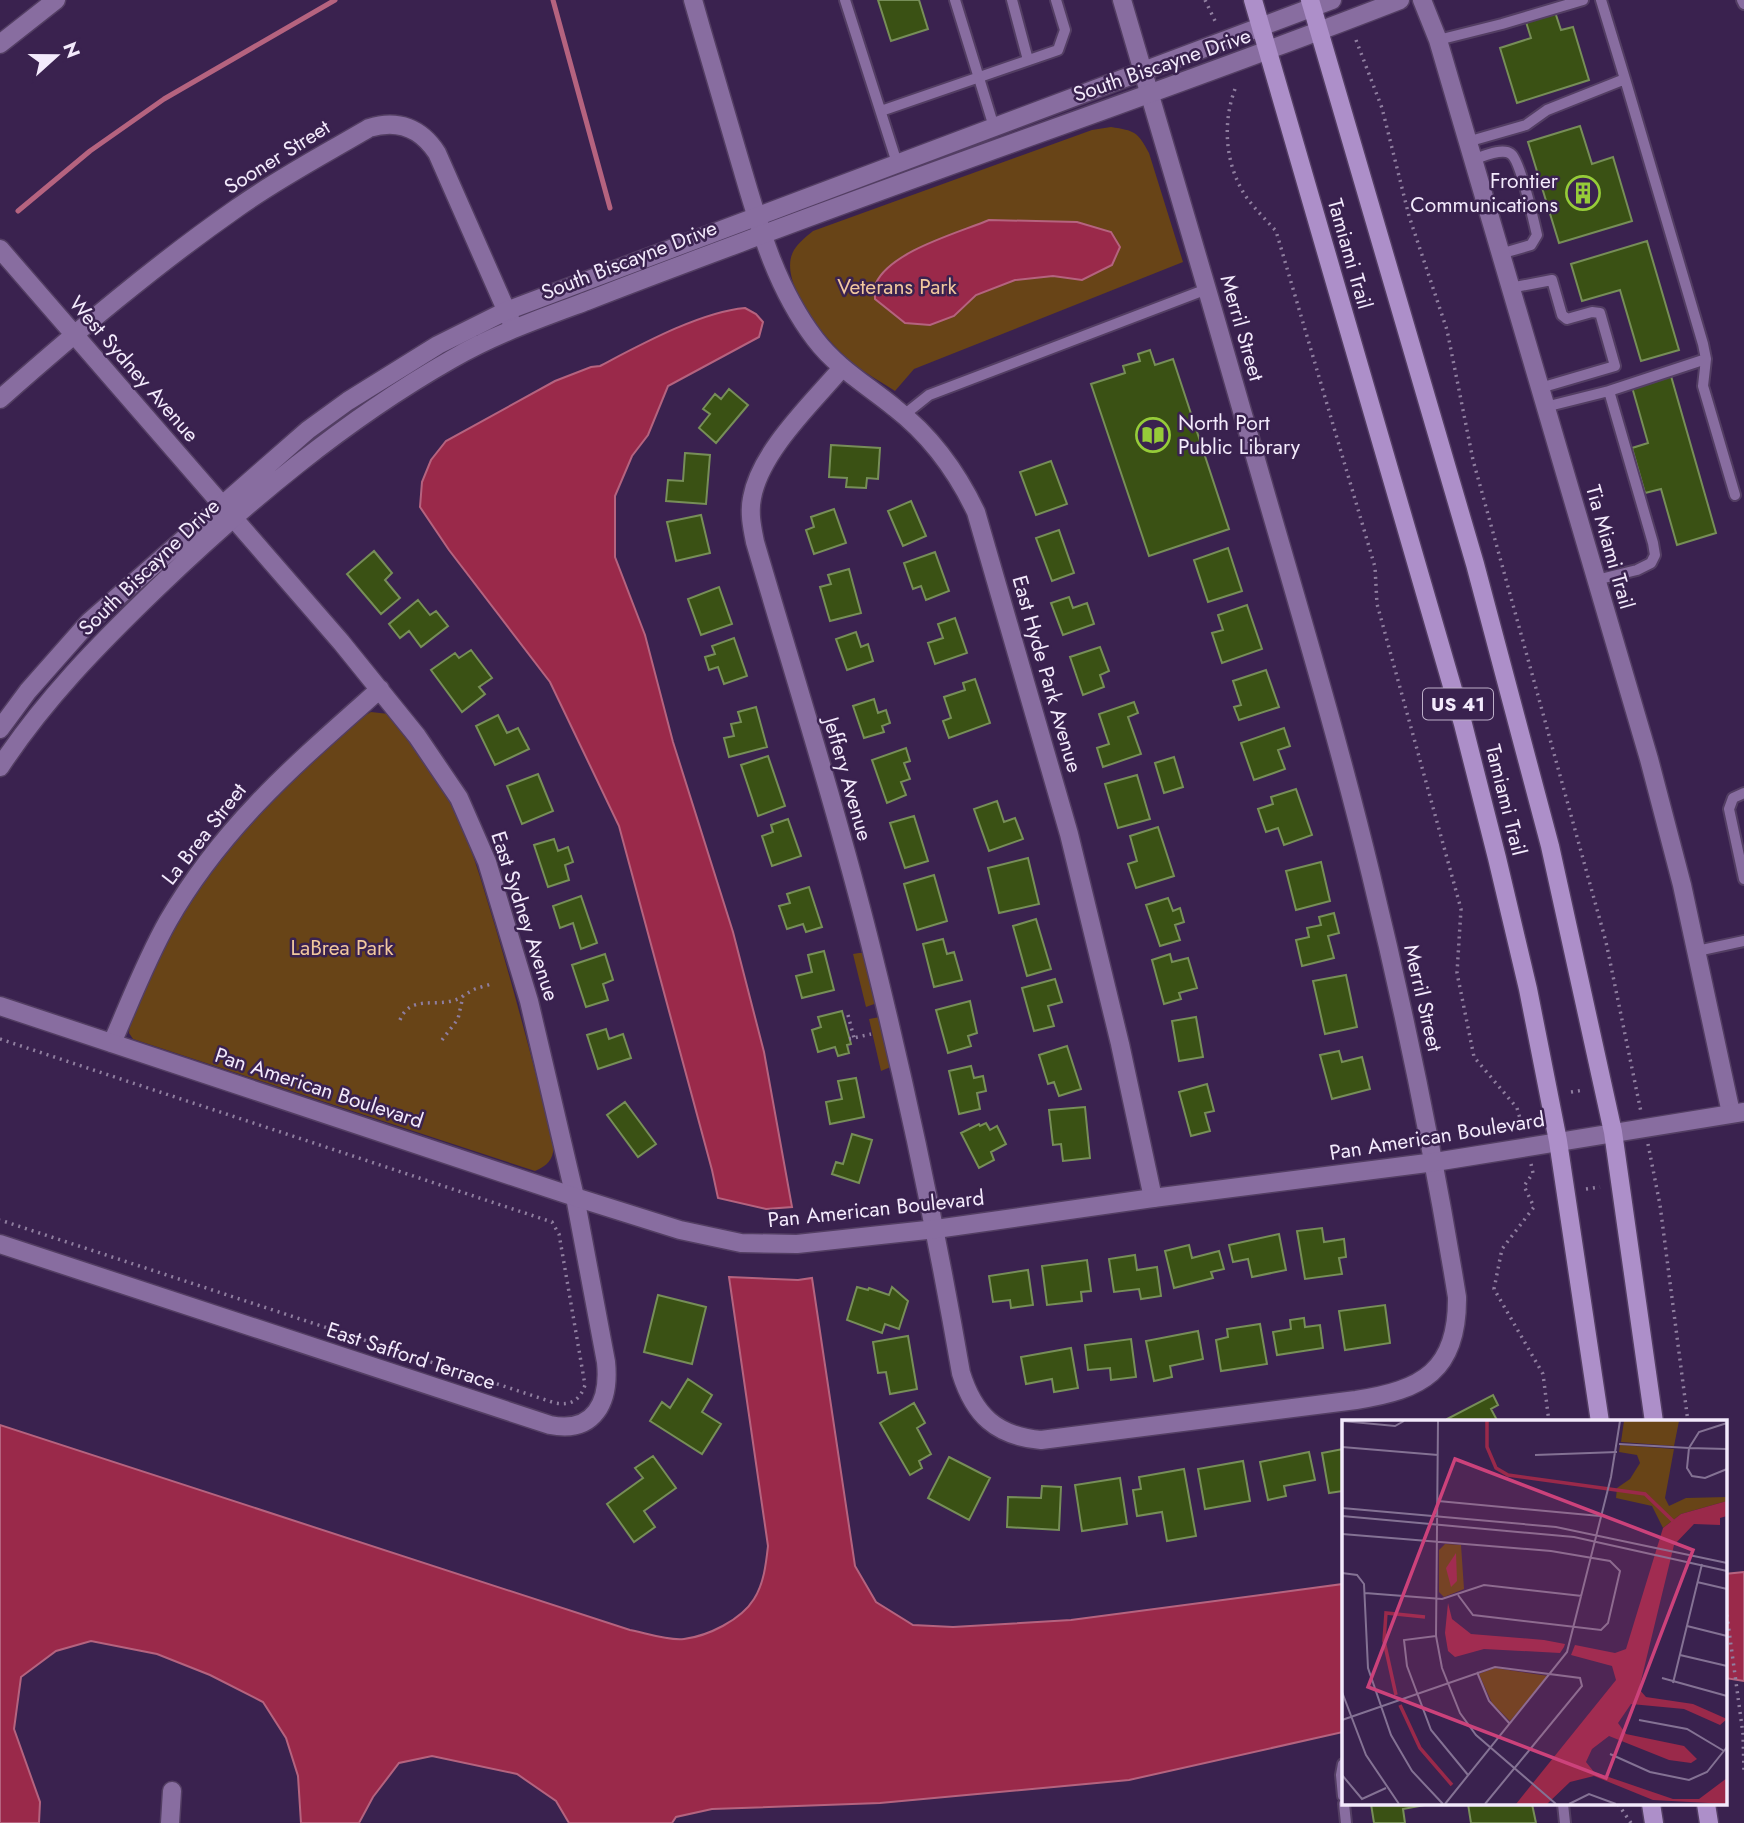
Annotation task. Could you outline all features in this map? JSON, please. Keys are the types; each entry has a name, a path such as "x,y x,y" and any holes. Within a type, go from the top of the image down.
{"main road":[{"name":"Tamiami Trail","path":"1253,0 1464,724 1528,989 1558,1141 1600,1420"},
{"name":"Tamiami Trail","path":"1311,4 1475,564 1550,846 1613,1132 1654,1420"}],"street":[{"path":"0,44 56,0"},
{"name":"East Hyde Park Avenue","path":"693,0 761,235 787,297 817,341 841,369 904,415 931,442 958,477 976,512 1073,846 1153,1198"},
{"name":"Merril Street","path":"936,1229 964,1382 976,1408 988,1422 1019,1437 1041,1440 1388,1395 1419,1383 1431,1375 1450,1346 1458,1313 1435,1162 1371,874 1346,775 1208,289 1122,0"},
{"name":"South Biscayne Drive","path":"0,767 23,732 63,684 308,430 348,401 438,345 506,311 1261,27 1311,4 1332,0"},
{"name":"South Biscayne Drive","path":"0,729 36,682 89,622 227,511 366,412 454,358 514,328 1400,0"},
{"name":"Tia Miami Trail","path":"1422,0 1438,40 1649,759 1738,1113"},
{"name":"Sooner Street","path":"0,399 73,334 238,207 369,128 393,123 420,133 437,153 514,328"},
{"name":"West Sydney Avenue","path":"0,249 227,511"},
{"name":"Jeffery Avenue","path":"841,369 768,456 758,475 752,497 751,519 755,542 836,818 870,945 936,1229"},
{"name":"East Sydney Avenue","path":"227,511 380,689 417,736 459,798 487,862 529,1001 575,1197"},
{"name":"La Brea Street","path":"112,1043 156,942 205,863 262,796 380,689"},
{"name":"Pan American Boulevard","path":"0,1006 575,1197 680,1230 741,1243 797,1244 936,1229 1435,1162 1738,1113"},
{"name":"East Safford Terrace","path":"0,1244 550,1425 568,1427 586,1421 598,1411 607,1380 606,1362 575,1197"},
{"path":"170,1823 172,1791"}],"lane":[{"path":"845,0 897,163"},
{"path":"955,0 994,127"},
{"path":"1012,0 1028,60"},
{"path":"881,111 1058,50 1065,30 1056,0"},
{"path":"1438,40 1583,0"},
{"path":"1601,0 1706,359 1703,386 1735,495"},
{"path":"1470,151 1526,125 1547,110 1625,79"},
{"path":"1470,151 1511,154 1524,187 1537,235 1531,245 1500,254"},
{"path":"1510,288 1552,281 1562,315 1567,319 1592,312 1600,313 1615,366 1540,388"},
{"path":"904,415 929,395 1208,289"},
{"path":"1545,407 1605,392 1706,359"},
{"path":"1596,580 1637,570 1651,563 1655,555 1605,392"},
{"path":"1744,793 1733,798 1729,809 1744,879"},
{"path":"1697,951 1744,941"}],"path":[{"path":"1205,0 1216,23"},
{"path":"1356,40 1382,108 1409,216 1447,330 1474,460 1606,942 1660,1205 1688,1420"},
{"path":"1235,89 1229,109 1227,146 1233,169 1247,197 1276,231 1375,567 1377,604 1461,909 1457,973 1474,1057 1517,1108 1527,1147 1533,1173 1524,1186 1534,1207 1502,1249 1494,1289 1543,1374 1549,1420"},
{"path":"400,1020 405,1010 410,1007 428,1001 451,1002 491,984"},
{"path":"442,1040 458,1019 463,996"},
{"path":"848,1015 852,1038 871,1034"},
{"path":"0,1039 552,1222 559,1234 586,1385 575,1401 565,1405 555,1403 0,1220"},
{"path":"1571,1092 1584,1090"},
{"path":"1586,1189 1600,1187"},
{"path":"1726,1608 1740,1710 1744,1771"},
{"path":"1619,1806 1631,1823"}],"green space":[{"name":"Veterans Park","path":"1111,127 1134,133 1149,153 1183,262 914,369 895,391 844,355 819,328 798,295 790,263 796,247 813,231 1092,130"},
{"name":"LaBrea Park","path":"371,712 389,714 421,757 450,802 470,847 510,980 553,1142 550,1160 535,1171 133,1039 129,1033 130,1023 162,949 211,868 263,806"},
{"path":"863,953 867,959 877,1003 866,1007 853,954"},
{"path":"880,1017 893,1066 881,1071 869,1019"}],"shaded area":[{"path":"989,220 1077,222 1111,232 1120,247 1112,265 1082,280 1053,276 1015,280 976,295 954,316 930,325 905,323 875,299 876,283 896,261 926,244"},
{"path":"745,308 763,322 759,337 668,386 648,435 632,456 615,496 615,557 645,635 673,742 733,932 764,1052 792,1207 766,1209 718,1198 619,826 550,682 449,550 420,507 422,482 431,460 446,441 555,381 600,366 690,323"},
{"path":"729,1277 798,1280 812,1278 855,1566 876,1602 913,1625 953,1627 1071,1620 1342,1584 1342,1732 1129,1780 880,1803 712,1809 676,1817 672,1823 569,1823 556,1801 517,1774 432,1756 399,1763 373,1797 359,1823 301,1823 298,1776 286,1738 263,1702 210,1675 157,1654 91,1641 56,1651 21,1677 14,1729 40,1802 39,1823 0,1823 0,1425 630,1630 671,1639 684,1639 713,1631 741,1614 757,1593 768,1546"},
{"path":"1744,1572 1744,1681 1726,1678 1726,1574"}],"building":[{"path":"878,0 919,0 928,29 891,41"},
{"path":"1555,12 1561,30 1573,27 1589,80 1517,103 1500,48 1531,38 1526,22"},
{"name":"Frontier Communications","path":"1580,126 1592,164 1613,157 1632,221 1559,243 1528,142"},
{"path":"1647,241 1679,350 1641,361 1620,290 1582,301 1571,264"},
{"name":"North Port Public Library","path":"1150,350 1155,365 1173,359 1229,529 1149,556 1091,384 1125,373 1123,366 1140,361 1138,354"},
{"path":"1671,376 1716,533 1677,545 1661,489 1645,493 1632,448 1648,443 1632,387"},
{"path":"729,389 748,405 716,443 699,428 710,414 703,409 715,394 721,399"},
{"path":"831,445 880,448 878,479 867,478 866,488 846,487 847,478 829,477"},
{"path":"685,453 710,455 706,504 666,501 668,480 683,481"},
{"path":"1051,461 1067,504 1036,515 1020,472"},
{"path":"911,501 926,536 903,546 888,511"},
{"path":"834,509 846,543 814,554 806,530 814,527 811,517"},
{"path":"701,515 710,553 676,561 667,522"},
{"path":"1059,530 1074,573 1052,581 1036,538"},
{"path":"1228,548 1242,591 1208,602 1194,560"},
{"path":"374,551 392,573 385,580 400,598 381,614 347,574"},
{"path":"935,552 949,591 926,600 921,586 913,589 904,563"},
{"path":"849,569 861,613 830,621 820,587 831,584 828,575"},
{"path":"719,587 732,624 701,635 688,599"},
{"path":"1069,597 1073,608 1087,603 1094,624 1063,635 1051,603"},
{"path":"418,600 430,615 436,611 448,626 421,647 409,631 400,638 389,624"},
{"path":"1247,605 1262,649 1222,663 1212,633 1223,630 1218,615"},
{"path":"955,618 967,653 935,664 928,643 943,638 938,624"},
{"path":"856,632 861,647 868,644 873,661 847,670 836,639"},
{"path":"734,638 747,676 724,684 718,667 709,670 705,657 715,654 712,646"},
{"path":"1100,647 1109,671 1100,675 1104,687 1083,695 1070,657"},
{"path":"471,650 492,678 479,687 485,694 462,712 431,670 455,653 459,658"},
{"path":"1266,670 1279,707 1239,720 1234,707 1241,705 1233,681"},
{"path":"975,679 990,723 949,738 943,721 951,718 944,697 965,690 963,683"},
{"path":"874,699 878,713 886,710 890,723 882,726 884,732 864,738 853,706"},
{"path":"1134,702 1138,713 1128,717 1141,754 1103,767 1097,748 1109,744 1099,714"},
{"path":"756,707 767,747 729,757 724,738 734,736 731,724 741,722 738,712"},
{"path":"498,715 507,733 518,728 529,749 495,765 476,726"},
{"path":"1284,728 1290,746 1278,750 1285,769 1254,780 1241,743"},
{"path":"906,748 910,761 904,763 910,779 901,782 906,795 887,803 872,760"},
{"path":"768,756 785,806 758,816 741,765"},
{"path":"1174,757 1183,787 1164,793 1155,763"},
{"path":"538,774 553,811 522,824 507,786"},
{"path":"1137,775 1150,819 1118,828 1105,784"},
{"path":"1296,789 1312,835 1284,845 1278,828 1266,832 1258,809 1273,804 1271,797"},
{"path":"997,801 1004,822 1015,818 1023,839 989,851 974,809"},
{"path":"914,816 928,861 905,868 890,823"},
{"path":"788,819 801,856 772,866 762,836 773,832 771,825"},
{"path":"1158,827 1174,876 1136,888 1128,864 1137,861 1130,836"},
{"path":"554,839 558,851 568,847 573,862 565,865 569,880 548,887 534,845"},
{"path":"1028,858 1039,904 999,913 988,868"},
{"path":"1321,862 1330,901 1296,910 1286,871"},
{"path":"934,875 947,921 917,930 904,884"},
{"path":"809,887 822,927 806,932 803,924 787,929 779,906 790,903 787,894"},
{"path":"581,896 597,943 581,949 573,923 560,928 553,906"},
{"path":"1168,898 1173,911 1180,908 1184,922 1175,925 1180,940 1160,946 1146,905"},
{"path":"1334,913 1339,933 1328,936 1334,958 1302,966 1296,940 1309,937 1307,928 1321,925 1319,917"},
{"path":"1036,919 1051,969 1027,976 1013,926"},
{"path":"943,939 947,954 954,952 962,980 934,987 923,944"},
{"path":"824,951 834,990 802,998 796,976 812,972 808,955"},
{"path":"605,954 613,980 603,984 608,1000 586,1007 572,965"},
{"path":"1170,954 1172,962 1188,958 1197,988 1179,993 1181,999 1164,1004 1152,960"},
{"path":"1346,975 1357,1027 1325,1034 1313,981"},
{"path":"1055,979 1062,1002 1048,1006 1054,1026 1034,1031 1022,988"},
{"path":"970,1001 977,1033 968,1036 971,1046 948,1053 936,1010"},
{"path":"842,1011 851,1044 847,1045 849,1053 838,1056 835,1047 818,1052 812,1030 821,1027 818,1017"},
{"path":"1196,1017 1203,1057 1179,1061 1172,1021"},
{"path":"606,1029 609,1039 623,1034 631,1058 598,1069 587,1035"},
{"path":"1067,1046 1081,1089 1059,1096 1054,1082 1048,1084 1039,1055"},
{"path":"1339,1051 1342,1062 1362,1057 1370,1089 1332,1099 1320,1055"},
{"path":"971,1066 974,1078 983,1076 986,1091 977,1093 980,1109 959,1114 949,1071"},
{"path":"856,1078 864,1117 830,1124 826,1102 842,1099 838,1081"},
{"path":"1207,1084 1214,1111 1205,1113 1210,1131 1191,1136 1179,1092"},
{"path":"625,1102 656,1144 638,1157 607,1115"},
{"path":"1085,1107 1090,1158 1063,1161 1061,1144 1053,1145 1049,1110"},
{"path":"986,1123 990,1130 997,1126 1006,1144 991,1152 994,1160 979,1168 961,1133"},
{"path":"852,1134 872,1140 859,1183 832,1174 836,1162 843,1164"},
{"path":"1322,1228 1324,1242 1344,1239 1346,1257 1339,1258 1342,1274 1305,1279 1297,1231"},
{"path":"1279,1234 1286,1270 1252,1277 1248,1259 1233,1262 1229,1245"},
{"path":"1189,1245 1192,1258 1219,1251 1224,1269 1211,1272 1213,1278 1174,1288 1165,1251"},
{"path":"1135,1255 1137,1270 1157,1267 1161,1296 1141,1299 1139,1289 1114,1292 1109,1259"},
{"path":"1087,1260 1091,1291 1081,1292 1082,1301 1047,1305 1042,1266"},
{"path":"1028,1270 1033,1305 1011,1308 1010,1300 993,1302 989,1276"},
{"path":"857,1287 889,1295 892,1287 908,1301 899,1329 885,1324 882,1333 847,1320"},
{"path":"658,1295 706,1307 692,1364 644,1352"},
{"path":"1385,1305 1390,1343 1345,1350 1339,1311"},
{"path":"1304,1318 1305,1327 1320,1325 1323,1348 1277,1355 1273,1332 1291,1329 1290,1320"},
{"path":"1260,1324 1267,1364 1221,1371 1216,1340 1228,1337 1227,1329"},
{"path":"1198,1331 1203,1359 1170,1366 1172,1377 1154,1381 1146,1341"},
{"path":"908,1336 917,1389 890,1394 886,1372 878,1373 873,1342"},
{"path":"1131,1339 1136,1377 1111,1380 1110,1368 1088,1370 1085,1345"},
{"path":"1071,1348 1078,1388 1054,1392 1052,1379 1026,1384 1021,1357"},
{"path":"688,1379 712,1395 702,1412 721,1424 702,1454 650,1421 662,1402 670,1408"},
{"path":"1493,1395 1498,1405 1491,1409 1497,1420 1447,1419"},
{"path":"914,1403 925,1423 917,1428 931,1454 919,1461 922,1468 910,1475 880,1423"},
{"path":"1342,1449 1342,1491 1329,1493 1322,1453"},
{"path":"1309,1452 1315,1480 1284,1486 1286,1496 1268,1500 1260,1462"},
{"path":"653,1456 676,1488 644,1511 655,1527 634,1542 607,1504 643,1478 635,1468"},
{"path":"949,1457 990,1478 969,1520 928,1498"},
{"path":"1243,1461 1250,1501 1205,1509 1198,1469"},
{"path":"1184,1469 1196,1536 1167,1541 1162,1512 1137,1516 1133,1490 1141,1489 1139,1477"},
{"path":"1120,1478 1127,1524 1082,1531 1075,1485"},
{"path":"1042,1486 1061,1487 1059,1530 1007,1527 1008,1497 1041,1498"},
{"path":"1371,1806 1419,1806 1403,1809 1405,1823 1374,1823"},
{"path":"1468,1806 1532,1806 1536,1823 1471,1823"}],"waterway":[{"path":"18,211 90,151 164,99 335,0"},
{"path":"553,0 610,208"}],"place":[{"name":"Frontier Communications","path":"1583,193"},
{"name":"North Port Public Library","path":"1153,435"}]}
